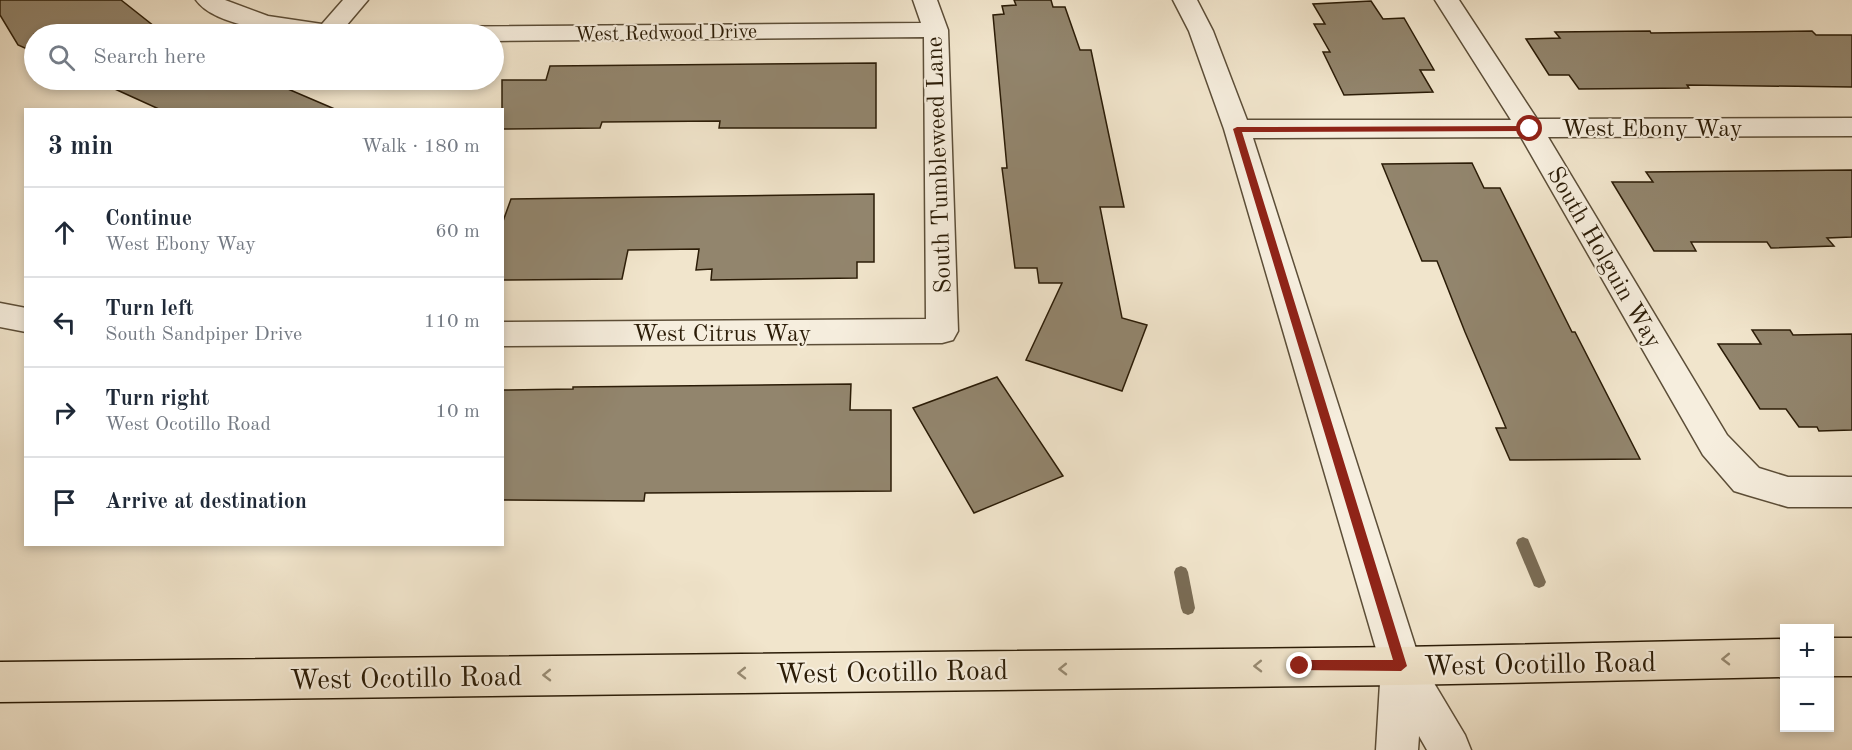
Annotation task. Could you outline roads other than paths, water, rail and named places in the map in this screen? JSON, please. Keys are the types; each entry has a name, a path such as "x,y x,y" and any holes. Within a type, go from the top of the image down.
{"main road":[{"path":"1834,657 1852,657"},
{"name":"West Ocotillo Road","path":"0,681 1401,666 1780,658"}],"street":[{"path":"208,0 217,6 275,24"},
{"path":"335,24 356,0"},
{"name":"South Tumbleweed Lane","path":"925,0 936,30 942,332"},
{"path":"1185,0 1201,31 1237,129 1401,666 1450,750"},
{"name":"South Holguin Way","path":"1447,0 1530,129 1715,445 1747,480 1788,492 1852,492"},
{"name":"West Redwood Drive","path":"504,33 936,30"},
{"name":"West Ebony Way","path":"1237,129 1852,127"},
{"path":"0,315 24,320"},
{"name":"West Citrus Way","path":"504,334 942,332"},
{"path":"1397,750 1401,666"}],"waterway":[{"path":"1523,543 1539,582"},
{"path":"1181,572 1188,608"}]}
